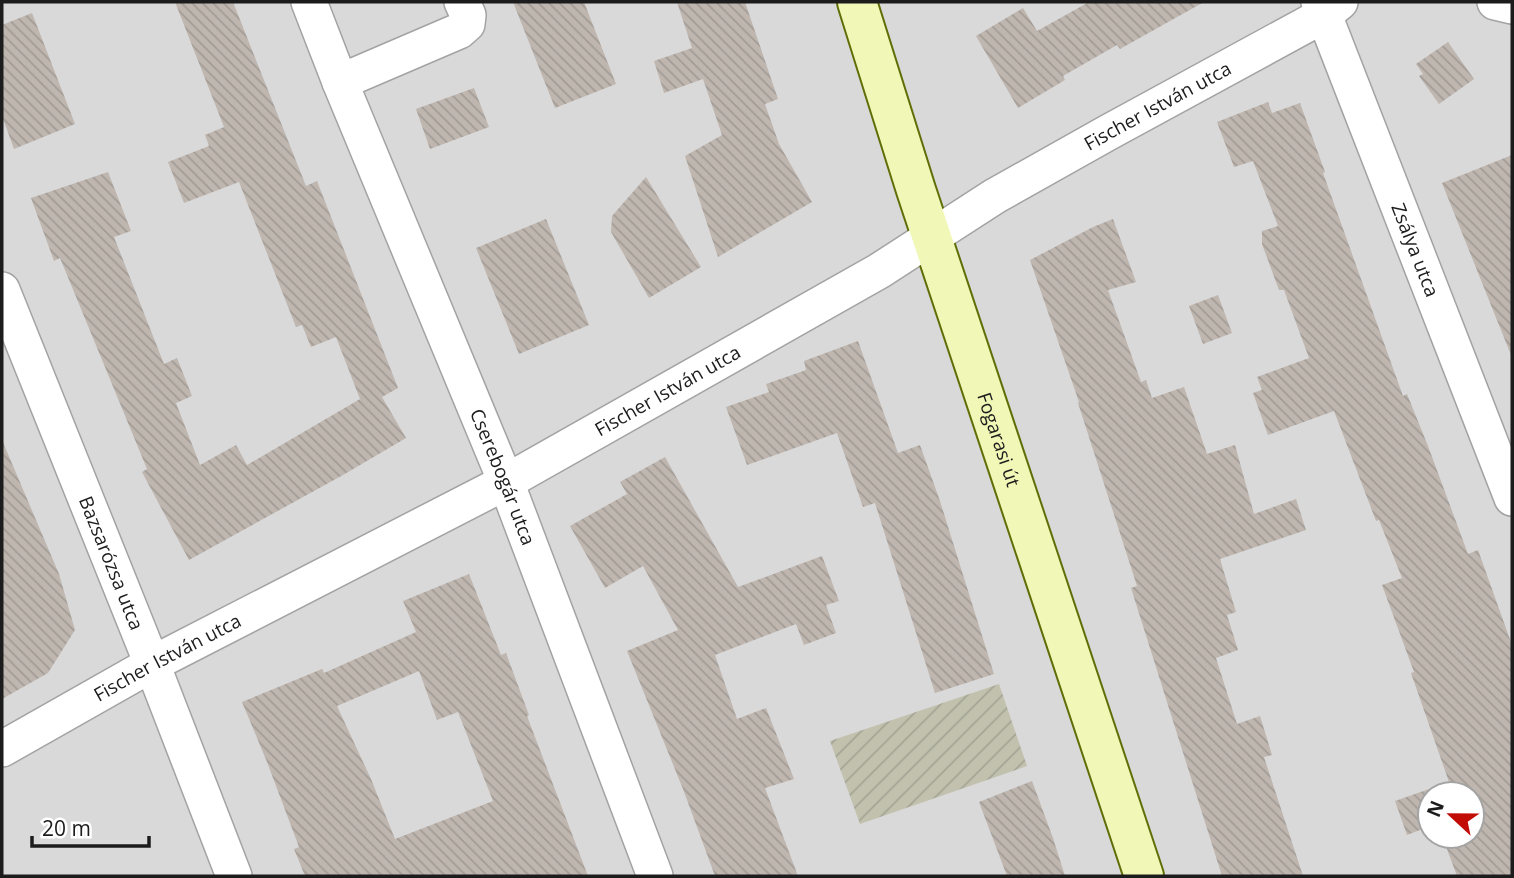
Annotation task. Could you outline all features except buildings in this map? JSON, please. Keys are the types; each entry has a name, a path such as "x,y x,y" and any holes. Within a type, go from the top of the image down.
{"main road":[{"name":"Fogarasi út","path":"857,2 916,190 1144,876"}],"street":[{"name":"Cserebogár utca","path":"309,2 506,482 654,876"},
{"path":"340,82 459,31 467,24 468,15 462,2"},
{"path":"1495,2 1512,6"},
{"name":"Fischer István utca","path":"2,749 152,664 506,482 868,278 995,196 1327,6"},
{"name":"Zsálya utca","path":"1327,6 1512,498"},
{"name":"Bazsarózsa utca","path":"2,290 234,876"}],"shaded area":[{"path":"2,2 1512,2 1512,876 2,876"},
{"path":"999,684 1027,766 860,824 830,741"}]}
